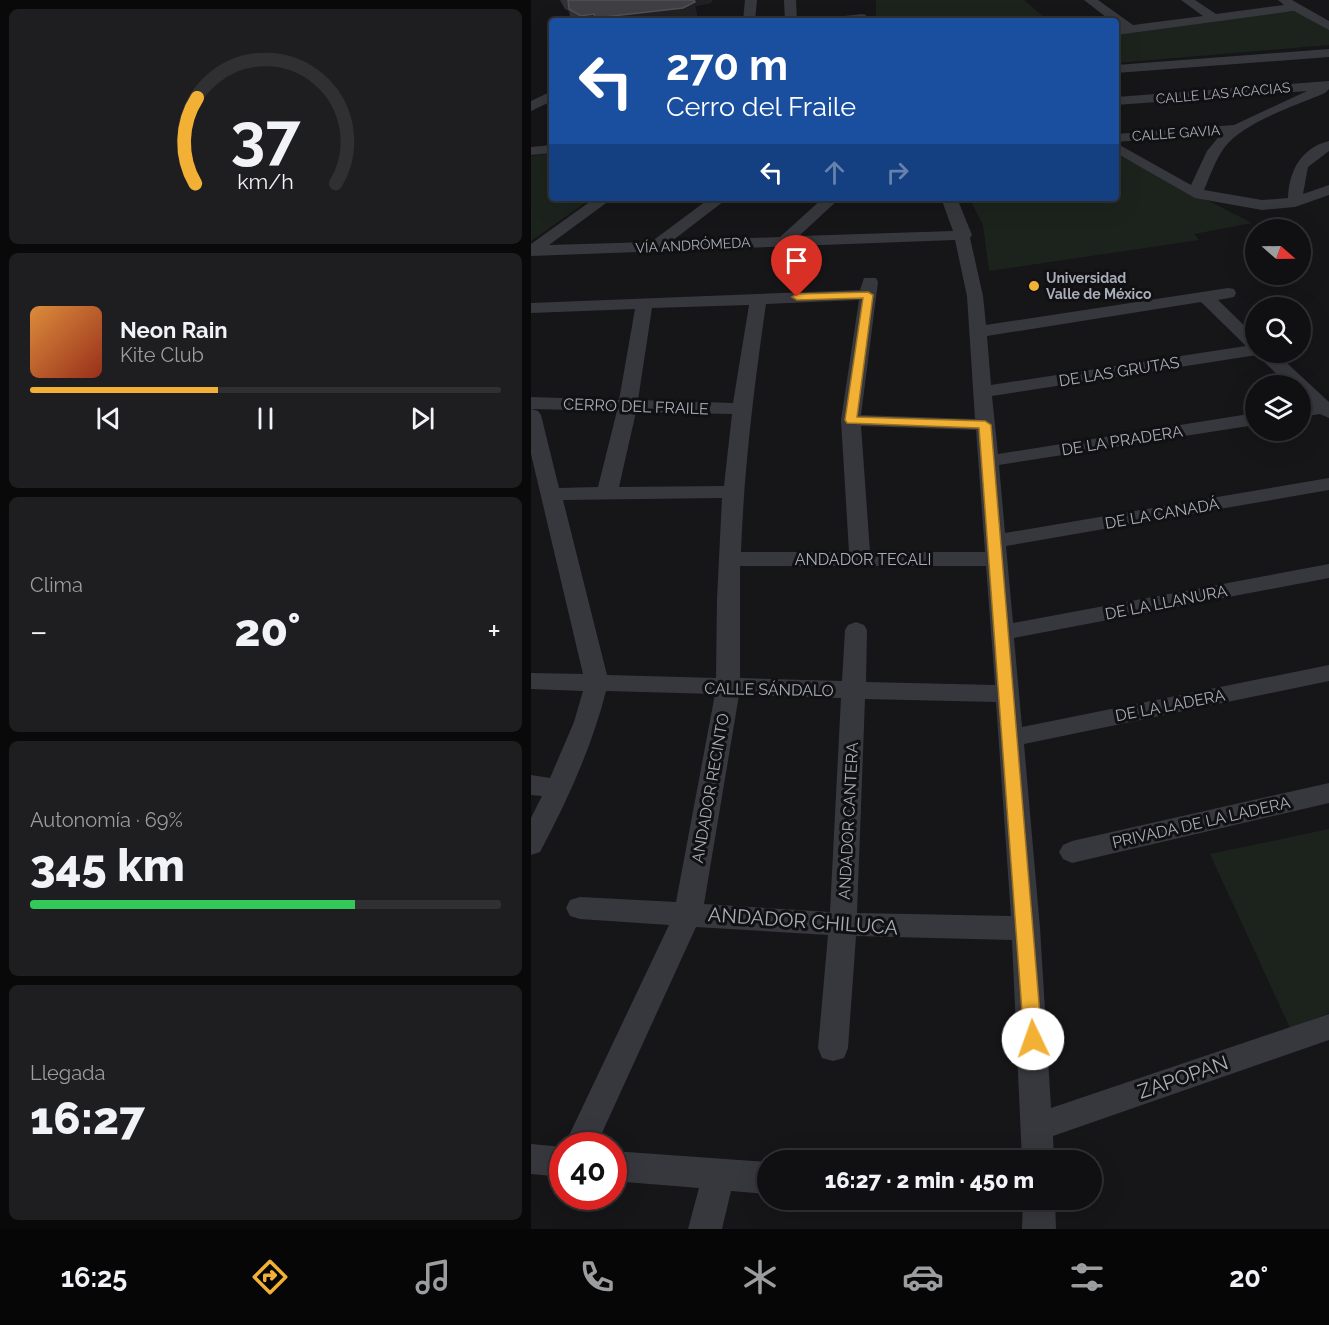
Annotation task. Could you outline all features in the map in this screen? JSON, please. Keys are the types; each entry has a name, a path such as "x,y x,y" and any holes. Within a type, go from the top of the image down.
{"street":[{"path":"749,18 751,0"},
{"path":"790,0 791,18"},
{"path":"1090,0 1115,18"},
{"path":"1187,0 1214,18"},
{"path":"1119,31 1214,18 1290,3 1329,26"},
{"path":"1119,21 1130,29"},
{"path":"1119,69 1329,53"},
{"path":"1195,193 1215,153 1224,139 1236,129 1329,85"},
{"name":"CALLE LAS ACACIAS","path":"1119,101 1329,85"},
{"path":"531,107 549,97"},
{"name":"CALLE GAVIA","path":"1119,138 1236,129"},
{"path":"1295,202 1298,171 1312,154 1329,145"},
{"path":"531,151 549,149"},
{"path":"1119,149 1195,193 1262,205 1295,202 1329,190"},
{"path":"531,251 601,201"},
{"path":"654,247 716,201"},
{"path":"785,241 830,201"},
{"path":"950,201 964,235 971,286 975,296 1026,928 1038,1150"},
{"name":"VÍA ANDRÓMEDA","path":"531,251 964,235"},
{"path":"531,308 595,298 645,302 685,295 768,294 869,288 851,420 860,559"},
{"path":"977,332 1228,293"},
{"name":"ANDADOR RECINTO","path":"587,1132 688,914 728,688 733,492 742,409 768,294"},
{"path":"1206,298 1245,335"},
{"path":"607,494 628,404 645,302"},
{"name":"DE LAS GRUTAS","path":"982,392 1245,352"},
{"path":"1276,363 1288,375"},
{"path":"1311,396 1327,410"},
{"name":"CERRO DEL FRAILE","path":"531,403 742,409"},
{"path":"1311,411 1327,410"},
{"path":"531,415 594,667 596,685 586,722 531,845"},
{"path":"851,420 985,425"},
{"name":"DE LA PRADERA","path":"989,461 1245,420"},
{"name":"DE LA CANADÁ","path":"996,550 1329,484"},
{"path":"552,494 733,492"},
{"name":"ANDADOR TECALI","path":"730,559 860,559 996,550"},
{"name":"DE LA LLANURA","path":"1002,633 1329,571"},
{"name":"ANDADOR CANTERA","path":"833,1048 843,924 857,630"},
{"name":"DE LA LADERA","path":"1011,738 1329,673"},
{"name":"CALLE SÁNDALO","path":"531,681 596,685 1007,694"},
{"path":"531,785 558,789"},
{"name":"PRIVADA DE LA LADERA","path":"1072,852 1329,793"},
{"name":"ANDADOR CHILUCA","path":"580,908 944,929 1026,928"},
{"name":"ZAPOPAN","path":"1037,1127 1329,1028"},
{"path":"531,1159 549,1161"},
{"path":"627,1167 757,1177"},
{"path":"705,1229 719,1174"},
{"path":"1039,1210 1039,1229"}],"shaded area":[{"path":"876,0 1024,0 1045,18 876,18"},
{"path":"1297,11 1329,29 1329,45 1119,63 1119,32"},
{"path":"549,153 549,201 588,201 531,241 531,156"},
{"path":"1119,156 1245,219 1245,224 1194,234 1199,240 989,271 983,225 971,201 1119,201"},
{"path":"1329,829 1329,1013 1290,1028 1210,854"}],"building":[{"path":"568,0 694,0 695,2 683,8 595,18 594,14 581,16 569,9"}],"place":[{"name":"Universidad Valle de México","path":"1034,286"}],"route":[{"path":"797,297 868,295 851,420 985,425 1033,1039"}]}
